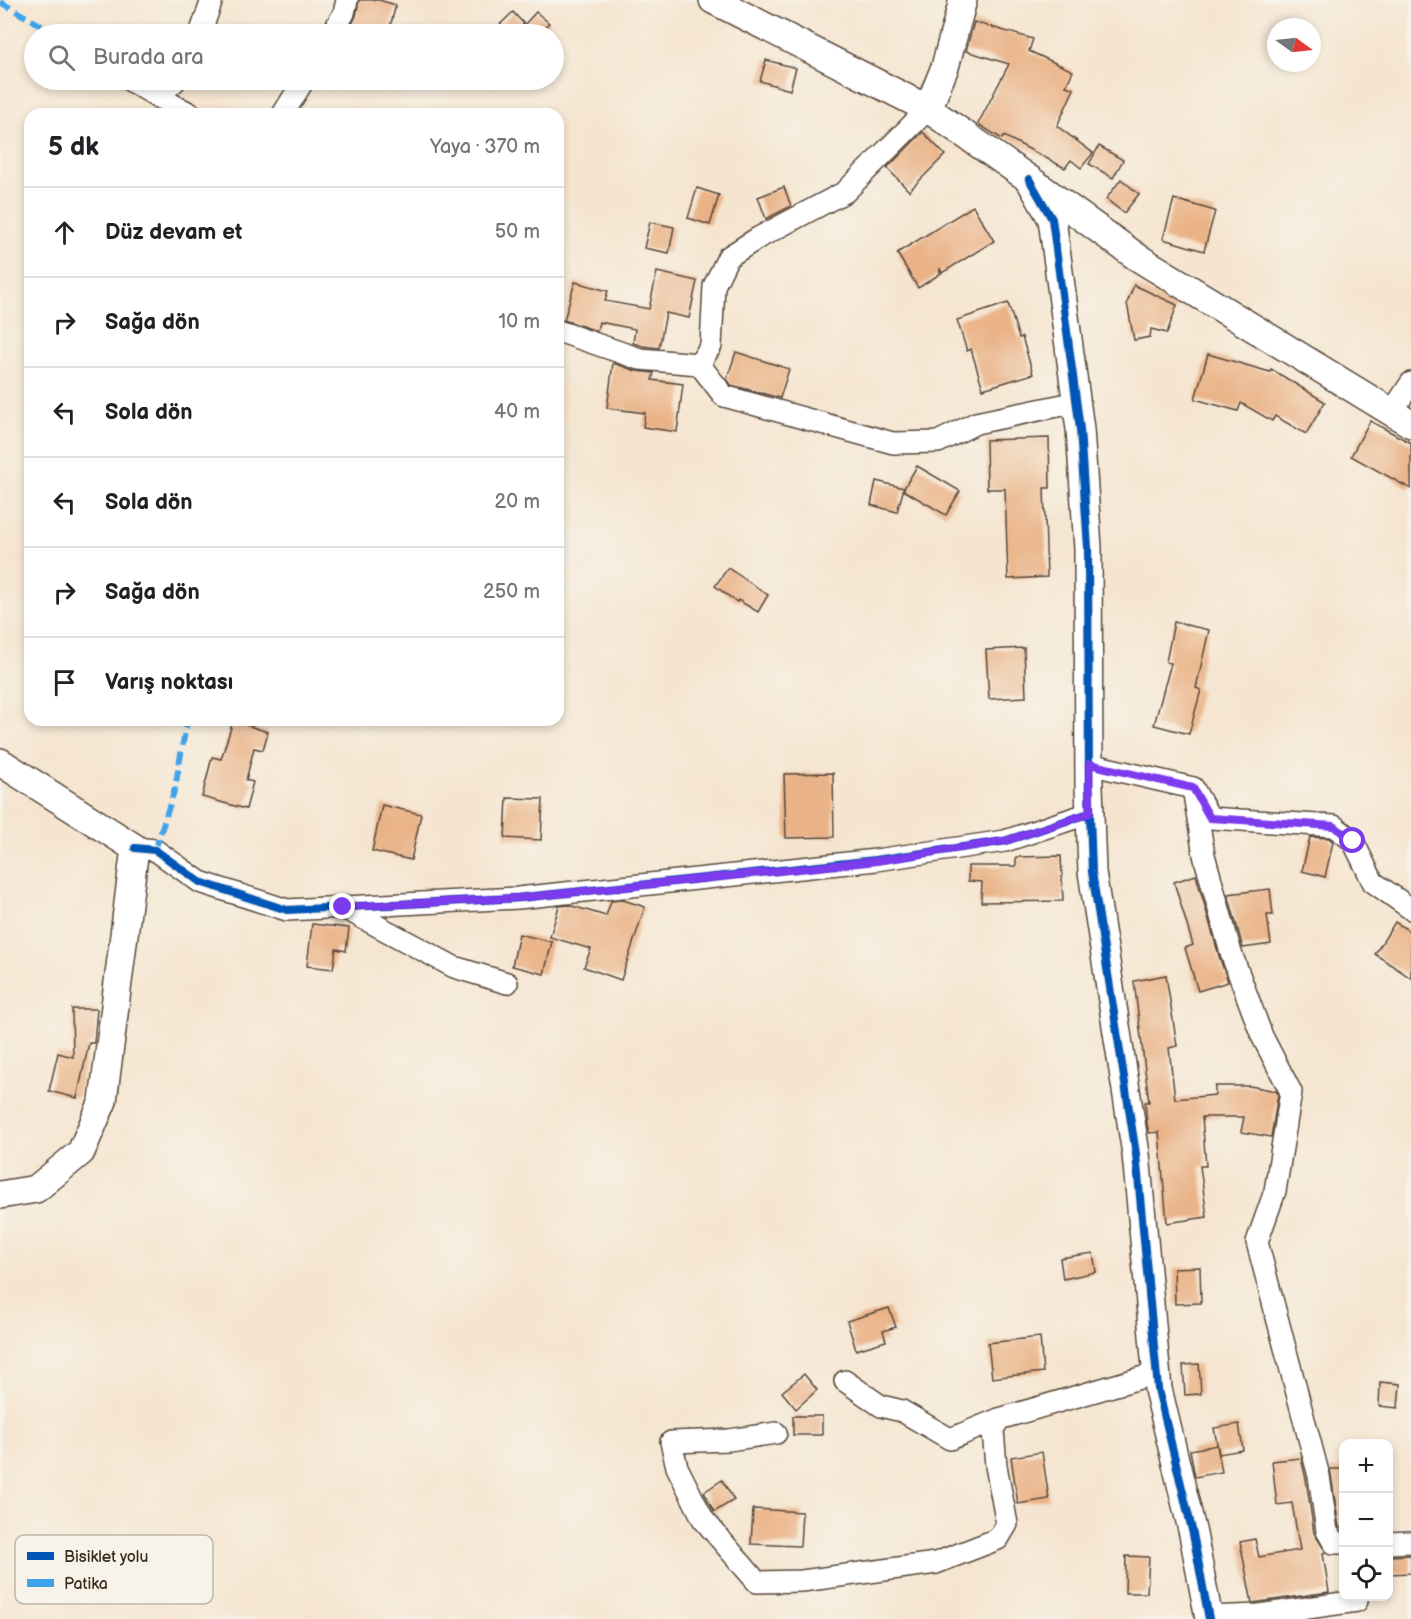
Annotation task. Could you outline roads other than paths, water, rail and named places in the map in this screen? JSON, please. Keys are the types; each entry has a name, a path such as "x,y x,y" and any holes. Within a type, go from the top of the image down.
{"street":[{"path":"204,24 212,0"},
{"path":"338,24 344,13 347,0"},
{"path":"713,0 928,109 1137,257 1402,418 1411,383"},
{"path":"699,364 711,346 714,286 728,257 758,238 846,192 928,109 945,68 963,0"},
{"path":"146,90 179,108"},
{"path":"158,97 165,90"},
{"path":"287,108 298,90"},
{"path":"1029,179 1052,219 1080,429 1088,548 1092,872 1136,1154 1158,1389 1193,1534 1209,1618 1259,1615 1357,1601"},
{"path":"564,333 640,359 699,364 724,396 893,443 938,442 976,423 1077,402"},
{"path":"0,762 135,848 155,850 200,882 287,910 518,898 876,861 1005,841 1090,813"},
{"path":"1089,764 1193,788 1210,818 1334,826 1353,841 1373,882 1411,909"},
{"path":"1193,788 1204,855 1232,952 1262,1035 1291,1092 1275,1191 1257,1242 1319,1476 1327,1531 1334,1543 1339,1543"},
{"path":"0,1195 36,1189 81,1152 102,1101 135,848"},
{"path":"343,907 454,967 507,982"},
{"path":"845,1381 881,1406 902,1411 950,1439 999,1419 1098,1388 1157,1373"},
{"path":"776,1433 729,1440 671,1442 677,1467 702,1518 757,1582 802,1581 936,1563 998,1539 1007,1524 996,1466 993,1430 999,1419"},
{"path":"1393,1543 1411,1542"}]}
